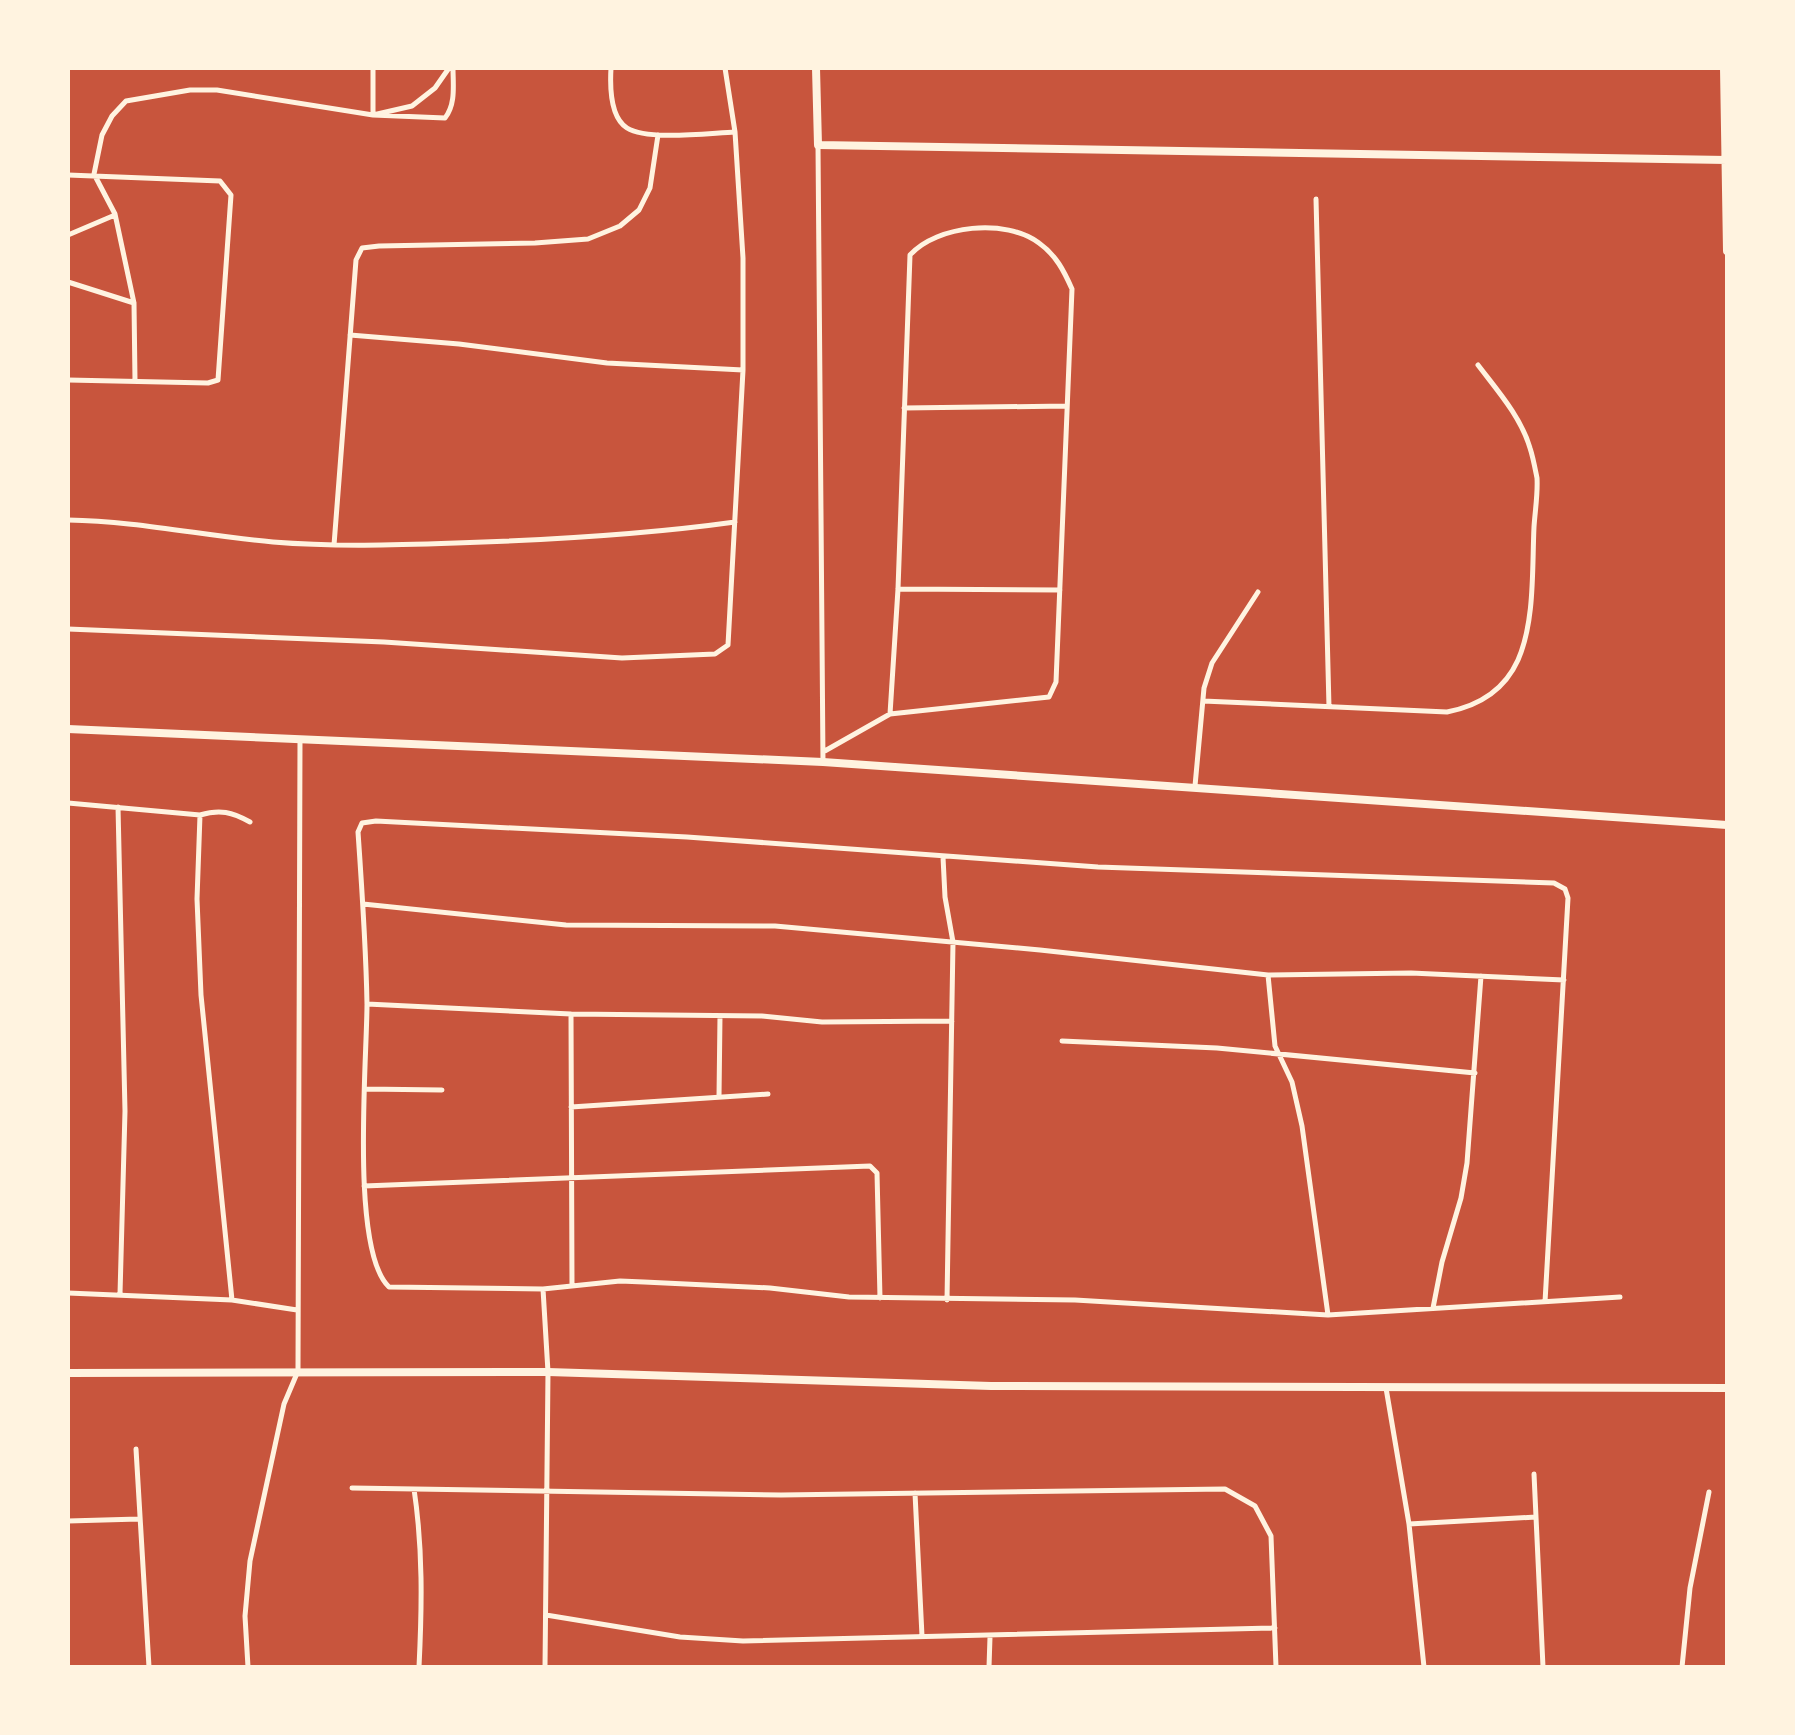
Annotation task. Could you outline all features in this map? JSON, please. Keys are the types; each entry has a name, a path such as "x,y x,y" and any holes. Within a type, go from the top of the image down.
{"street":[{"path":"816,68 818,145 1726,160"},
{"path":"1724,68 1727,251"},
{"path":"68,729 823,757 1727,825"},
{"path":"68,1373 548,1372 991,1386 1727,1388"}],"lane":[{"path":"373,68 373,115"},
{"path":"373,115 412,106 435,88 451,68"},
{"path":"135,381 134,303 115,214 94,174 102,135 112,116 126,101 190,90 217,90 373,115 445,118 454,96 451,68"},
{"path":"611,68 615,112 627,128 658,135 735,132"},
{"path":"68,629 384,642 622,658 715,654 728,645 743,370 743,258 735,132 725,68"},
{"path":"334,545 356,260 362,248 588,239 620,226 639,210 650,188 658,135"},
{"path":"818,145 823,757"},
{"path":"68,175 220,181 231,195 218,380 208,383 68,380"},
{"path":"1316,199 1329,707"},
{"path":"68,235 115,214"},
{"path":"823,757 890,714 1049,697 1056,682 1072,289 1060,263 1038,241 984,227 944,234 921,243 910,255 898,589 890,714"},
{"path":"68,282 134,303"},
{"path":"350,335 459,344 607,363 743,370"},
{"path":"1203,701 1447,712 1484,701 1500,686 1517,662 1524,638 1531,590 1537,479 1529,445 1512,412 1478,365"},
{"path":"904,408 1067,406"},
{"path":"68,520 149,525 272,542 334,545 558,540 661,533 735,522"},
{"path":"898,589 1060,590"},
{"path":"1195,786 1203,701 1212,663 1258,592"},
{"path":"248,1667 245,1616 250,1561 284,1404 298,1371 300,740"},
{"path":"68,803 200,815 217,810 234,813 250,822"},
{"path":"118,807 125,1111 120,1294"},
{"path":"200,815 197,899 201,995 232,1300"},
{"path":"1545,1302 1568,898 1565,889 1554,883 1098,867 687,837 376,821 362,823 358,832 367,1004 364,1186 374,1255 381,1280 389,1287 543,1289 644,1282 770,1288 880,1298 1075,1300 1328,1315 1433,1308 1545,1302 1620,1297"},
{"path":"943,857 953,942 947,1300"},
{"path":"363,904 566,925 775,926 1268,975 1411,973 1564,980"},
{"path":"1268,975 1272,1025 1280,1056 1292,1082 1302,1126 1328,1315"},
{"path":"1433,1308 1467,1163 1481,976"},
{"path":"367,1004 571,1014 762,1016 822,1022 952,1021"},
{"path":"571,1014 572,1286"},
{"path":"719,1097 720,1016"},
{"path":"1062,1041 1217,1048 1475,1073"},
{"path":"365,1089 442,1090"},
{"path":"571,1107 768,1094"},
{"path":"364,1186 870,1166 877,1173 880,1298"},
{"path":"543,1289 548,1372 545,1667"},
{"path":"68,1293 232,1300 297,1310"},
{"path":"1386,1388 1409,1524 1424,1667"},
{"path":"136,1449 149,1667"},
{"path":"1534,1474 1543,1667"},
{"path":"352,1488 781,1495 1225,1489 1255,1506 1271,1536 1276,1667"},
{"path":"414,1488 422,1563 419,1667"},
{"path":"1682,1667 1690,1588 1709,1492"},
{"path":"915,1493 922,1636"},
{"path":"1409,1524 1536,1517"},
{"path":"68,1521 139,1519"},
{"path":"546,1615 680,1637 743,1641 1275,1628"},
{"path":"989,1667 990,1637"}]}
